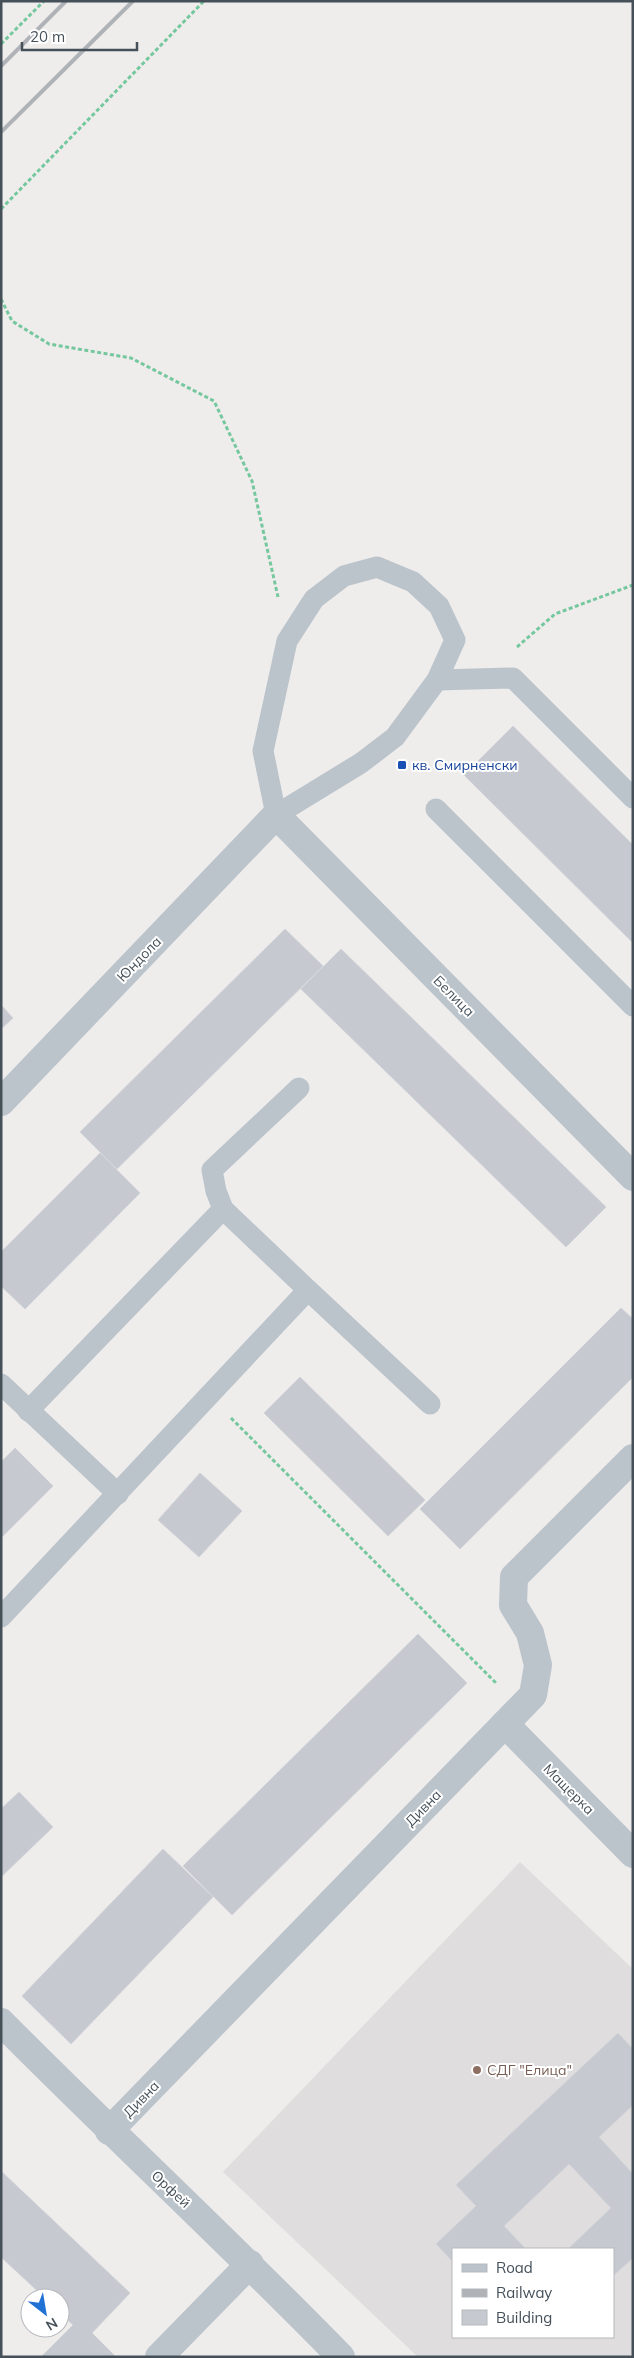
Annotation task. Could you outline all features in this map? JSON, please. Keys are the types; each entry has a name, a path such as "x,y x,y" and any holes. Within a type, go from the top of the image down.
{"street":[{"name":"Юндола","path":"1,1102 276,815"},
{"name":"Белица","path":"276,815 633,1177"},
{"name":"Дивна","path":"109,2131 533,1695 538,1665 530,1633 513,1604 514,1578 633,1458"},
{"name":"Мащерка","path":"513,1716 633,1854"},
{"name":"Орфей","path":"1,2022 109,2131 250,2264 341,2357"},
{"path":"159,2357 250,2264"}],"lane":[{"path":"378,567 413,582 439,606 455,640 437,680 395,736 362,763 276,815 263,751 287,641 314,599 344,576 378,567"},
{"path":"437,680 513,678 633,798"},
{"path":"436,808 633,1006"},
{"path":"299,1088 212,1170 216,1191 223,1208 430,1404"},
{"path":"28,1411 223,1208"},
{"path":"1,1617 308,1290"},
{"path":"1,1384 118,1494"}],"path":[{"path":"1,44 44,1"},
{"path":"1,209 204,1"},
{"path":"1,299 12,321 49,344 131,358 214,401 252,481 287,641"},
{"path":"481,679 556,614 633,585"},
{"path":"209,1396 513,1716"}],"shaded area":[{"name":"СДГ \"Елица\"","path":"520,1862 633,1969 633,2352 628,2357 418,2357 223,2172"}],"building":[{"path":"513,726 633,845 633,943 464,775"},
{"path":"285,929 323,966 117,1169 80,1132"},
{"path":"341,949 606,1207 566,1247 301,989"},
{"path":"1,1005 13,1018 1,1029"},
{"path":"100,1153 140,1193 25,1309 1,1286 1,1252"},
{"path":"621,1308 633,1319 633,1377 460,1549 420,1509"},
{"path":"300,1377 425,1500 388,1536 264,1413"},
{"path":"15,1448 53,1486 1,1538 1,1462"},
{"path":"200,1473 242,1511 199,1557 158,1520"},
{"path":"418,1634 467,1683 232,1915 183,1866"},
{"path":"19,1792 53,1827 1,1877 1,1809"},
{"path":"163,1849 213,1897 71,2044 22,1996"},
{"path":"618,2033 633,2049 633,2105 599,2137 633,2174 633,2258 614,2275 614,2248 569,2248 611,2208 569,2164 504,2226 525,2248 452,2248 452,2261 436,2244 476,2206 456,2185"},
{"path":"1,2171 130,2293 92,2333 116,2357 41,2357 60,2338 70,2338 70,2328 73,2325 70,2322 70,2288 34,2288 1,2257"}],"railway":[{"path":"1,66 66,1"},
{"path":"1,132 133,1"}],"place":[{"name":"кв. Смирненски","path":"402,765"},
{"name":"СДГ \"Елица\"","path":"477,2070"}]}
